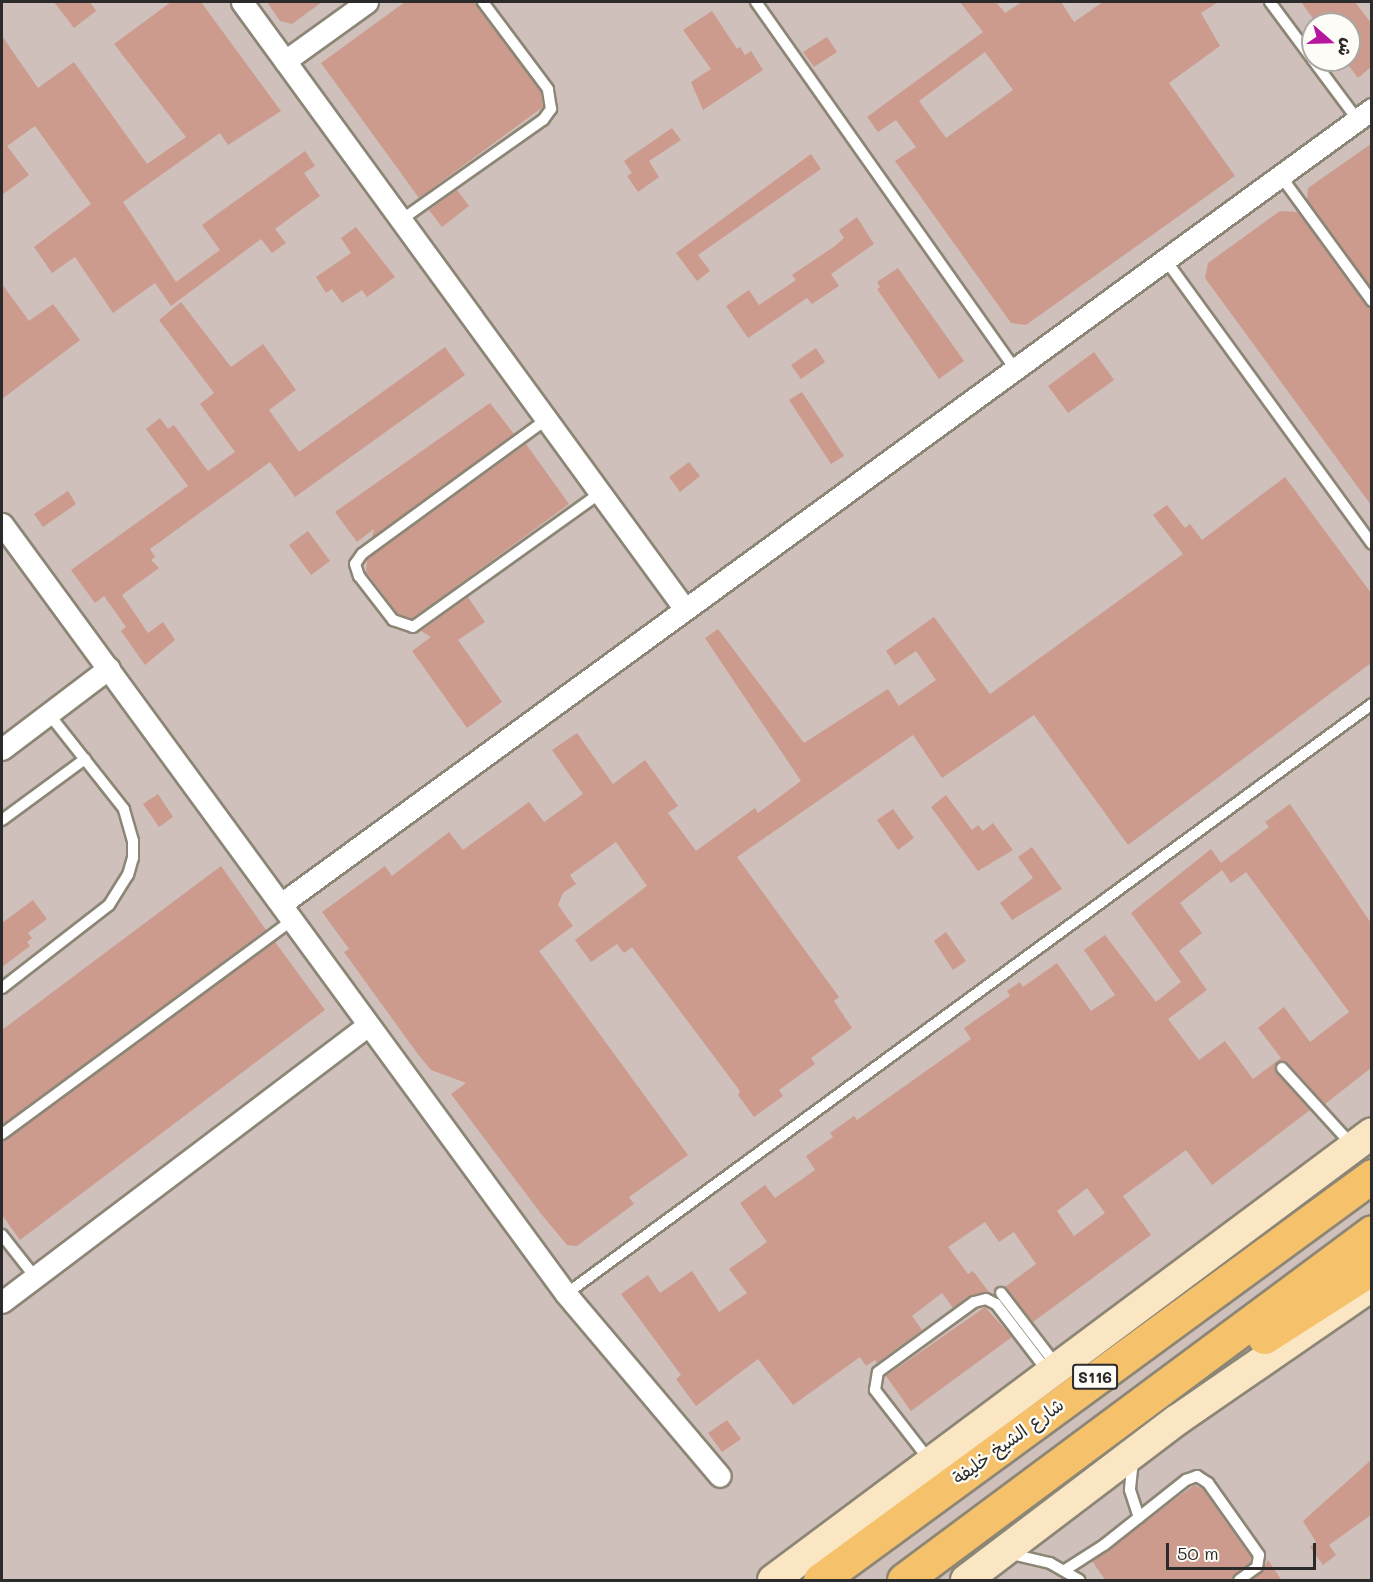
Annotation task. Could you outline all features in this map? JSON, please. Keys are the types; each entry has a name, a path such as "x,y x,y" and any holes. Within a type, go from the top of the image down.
{"highway":[{"name":"شارع الشيخ خليفة","path":"820,1581 1371,1176"},
{"name":"S116","path":"904,1581 1167,1388 1371,1232"},
{"path":"1167,1388 1232,1358 1371,1268"}],"main road":[{"path":"773,1581 1362,1140"},
{"path":"966,1581 1135,1453 1371,1285"}],"street":[{"path":"242,2 684,608"},
{"path":"285,61 367,2"},
{"path":"286,912 684,608 1364,114"},
{"path":"2,524 566,1294 720,1476"},
{"path":"2,749 109,669"},
{"path":"2,1302 368,1026"}],"lane":[{"path":"401,220 543,120 551,109 548,89 483,2"},
{"path":"756,2 1014,368"},
{"path":"1270,2 1301,44"},
{"path":"1324,72 1364,114"},
{"path":"1280,175 1371,301"},
{"path":"1165,259 1371,544"},
{"path":"547,419 362,554 355,564 358,576 393,620 413,627 600,493"},
{"path":"566,1294 1371,704"},
{"path":"2,988 109,904 128,875 133,841 130,823 124,809 49,714"},
{"path":"2,819 85,759"},
{"path":"2,1134 286,912"},
{"path":"1282,1068 1362,1140"},
{"path":"2,1235 35,1277"},
{"path":"1001,1293 1055,1372"},
{"path":"931,1463 875,1390 878,1372 974,1302 986,1299 996,1304 1055,1372"},
{"path":"1135,1453 1130,1490 1138,1517"},
{"path":"1065,1570 1104,1545 1186,1480 1203,1478 1259,1555 1257,1567 1239,1581"},
{"path":"1002,1553 1035,1557 1065,1570 1080,1581"}],"shaded area":[{"path":"2,2 1371,2 1371,1580 2,1580"}],"building":[{"path":"54,2 90,2 96,11 74,28"},
{"path":"171,2 201,2 281,111 228,145 220,133 123,202 176,282 220,250 202,225 305,151 315,166 304,173 320,196 275,229 286,243 272,253 261,239 171,306 155,283 113,313 75,257 52,273 34,247 91,204 35,126 7,146 29,175 2,195 2,36 38,88 74,62 147,164 186,137 114,44"},
{"path":"267,2 322,2 292,24 280,21"},
{"path":"405,2 476,2 541,92 543,107 419,198 321,63"},
{"path":"960,2 996,2 1005,13 1022,2 1061,2 1074,22 1103,2 1218,2 1201,13 1220,46 1169,83 1235,176 1026,325 1011,323 895,161 916,147 896,120 878,132 867,117 983,32","holes":["985,52 1013,90 946,138 919,101"]},
{"path":"1301,2 1355,2 1371,23 1371,67 1358,78 1354,72 1361,72 1361,12 1308,12"},
{"path":"712,11 737,49 740,47 745,55 751,51 763,70 703,110 691,82 711,69 683,30"},
{"path":"827,37 837,52 814,67 803,52"},
{"path":"672,128 681,140 649,161 659,177 638,192 627,176 632,173 624,161"},
{"path":"1371,144 1371,288 1307,200 1308,188"},
{"path":"811,154 821,169 698,255 710,271 697,281 676,253"},
{"path":"457,190 469,206 442,227 429,210"},
{"path":"1280,211 1298,212 1371,308 1371,505 1205,278 1208,263"},
{"path":"857,217 874,244 831,274 839,286 812,304 807,298 748,338 726,306 749,290 759,305 796,280 792,275 844,238 839,230"},
{"path":"356,227 395,277 367,297 362,290 342,303 332,289 326,293 316,277 351,253 341,238"},
{"path":"898,268 964,361 939,379 877,289 880,287 877,282"},
{"path":"2,284 29,321 53,304 80,340 2,399"},
{"path":"181,302 231,367 263,344 296,390 269,410 299,452 445,347 465,375 295,497 270,462 150,549 155,557 151,560 159,568 122,595 148,633 163,622 175,640 145,665 121,631 126,627 104,596 95,603 71,570 188,486 146,429 160,418 168,429 174,425 208,471 235,452 200,404 214,393 159,320"},
{"path":"816,348 825,362 801,379 791,365"},
{"path":"1094,352 1114,380 1068,413 1048,386"},
{"path":"802,392 844,456 831,464 789,400"},
{"path":"490,403 514,434 372,538 374,529 357,542 335,512"},
{"path":"526,444 569,504 412,619 398,614 366,572 367,559"},
{"path":"689,462 700,476 680,492 669,477"},
{"path":"1285,477 1371,593 1371,663 1128,845 1034,715 942,778 913,735 737,857 839,997 834,1001 852,1028 811,1058 815,1064 779,1090 783,1096 754,1117 738,1095 740,1091 632,947 624,953 617,944 591,962 575,940 647,886 616,842 570,875 576,884 563,893 558,905 573,926 539,951 688,1155 629,1197 634,1204 577,1246 567,1245 542,1215 451,1094 466,1083 431,1070 344,952 349,949 322,912 385,866 392,876 449,832 463,850 529,802 544,822 583,794 552,750 577,733 613,784 645,760 678,806 668,813 696,851 755,808 758,813 801,781 705,638 718,629 804,743 888,689 899,706 936,680 916,651 895,665 886,651 934,617 990,694 1183,554 1153,515 1167,505 1185,528 1190,524 1202,540"},
{"path":"68,491 76,504 43,527 34,514"},
{"path":"308,531 330,561 311,575 289,545"},
{"path":"468,597 485,622 458,640 502,702 467,728 412,651 431,637 421,631"},
{"path":"158,794 173,817 159,827 143,804"},
{"path":"946,795 972,830 978,825 983,831 993,823 1013,850 978,871 931,807"},
{"path":"1290,804 1371,923 1371,1068 1325,1104 1288,1063 1277,1062 1276,1073 1310,1110 1212,1185 1186,1150 1123,1196 1151,1235 1033,1322 1005,1287 1036,1264 1014,1232 999,1242 985,1222 948,1247 968,1274 973,1271 989,1292 972,1295 953,1308 942,1293 912,1316 922,1330 877,1363 875,1360 866,1366 860,1357 793,1405 758,1359 696,1406 676,1379 681,1375 621,1294 648,1275 660,1293 692,1271 719,1312 747,1293 729,1269 767,1242 740,1203 765,1185 775,1198 815,1170 806,1156 833,1137 830,1133 854,1116 857,1120 971,1039 964,1028 1010,996 1007,991 1020,982 1023,987 1057,963 1091,1011 1115,995 1084,950 1105,935 1156,1002 1181,982 1131,913 1211,849 1221,863 1269,827 1265,822","holes":["1222,870 1231,883 1246,872 1349,1012 1310,1042 1284,1007 1258,1028 1281,1058 1253,1079 1225,1041 1199,1060 1168,1019 1207,990 1179,951 1202,933 1180,903","1087,1188 1105,1213 1074,1236 1057,1211"]},
{"path":"893,809 914,838 898,850 877,820"},
{"path":"1032,847 1062,889 1012,920 1000,903 1033,878 1018,857"},
{"path":"221,866 266,930 2,1125 2,1030"},
{"path":"33,900 47,919 28,933 32,938 27,942 30,946 2,967 2,923"},
{"path":"946,932 966,961 953,970 934,941"},
{"path":"275,942 325,1010 20,1240 2,1215 2,1141"},
{"path":"985,1307 1012,1337 911,1411 886,1376"},
{"path":"727,1420 741,1439 722,1452 708,1433"},
{"path":"1371,1460 1371,1515 1329,1545 1336,1555 1323,1565 1310,1547 1316,1542 1303,1521"},
{"path":"1194,1485 1203,1489 1251,1557 1250,1563 1232,1581 1106,1581 1092,1561"},
{"path":"1268,1560 1282,1581 1251,1581 1262,1572"}]}
